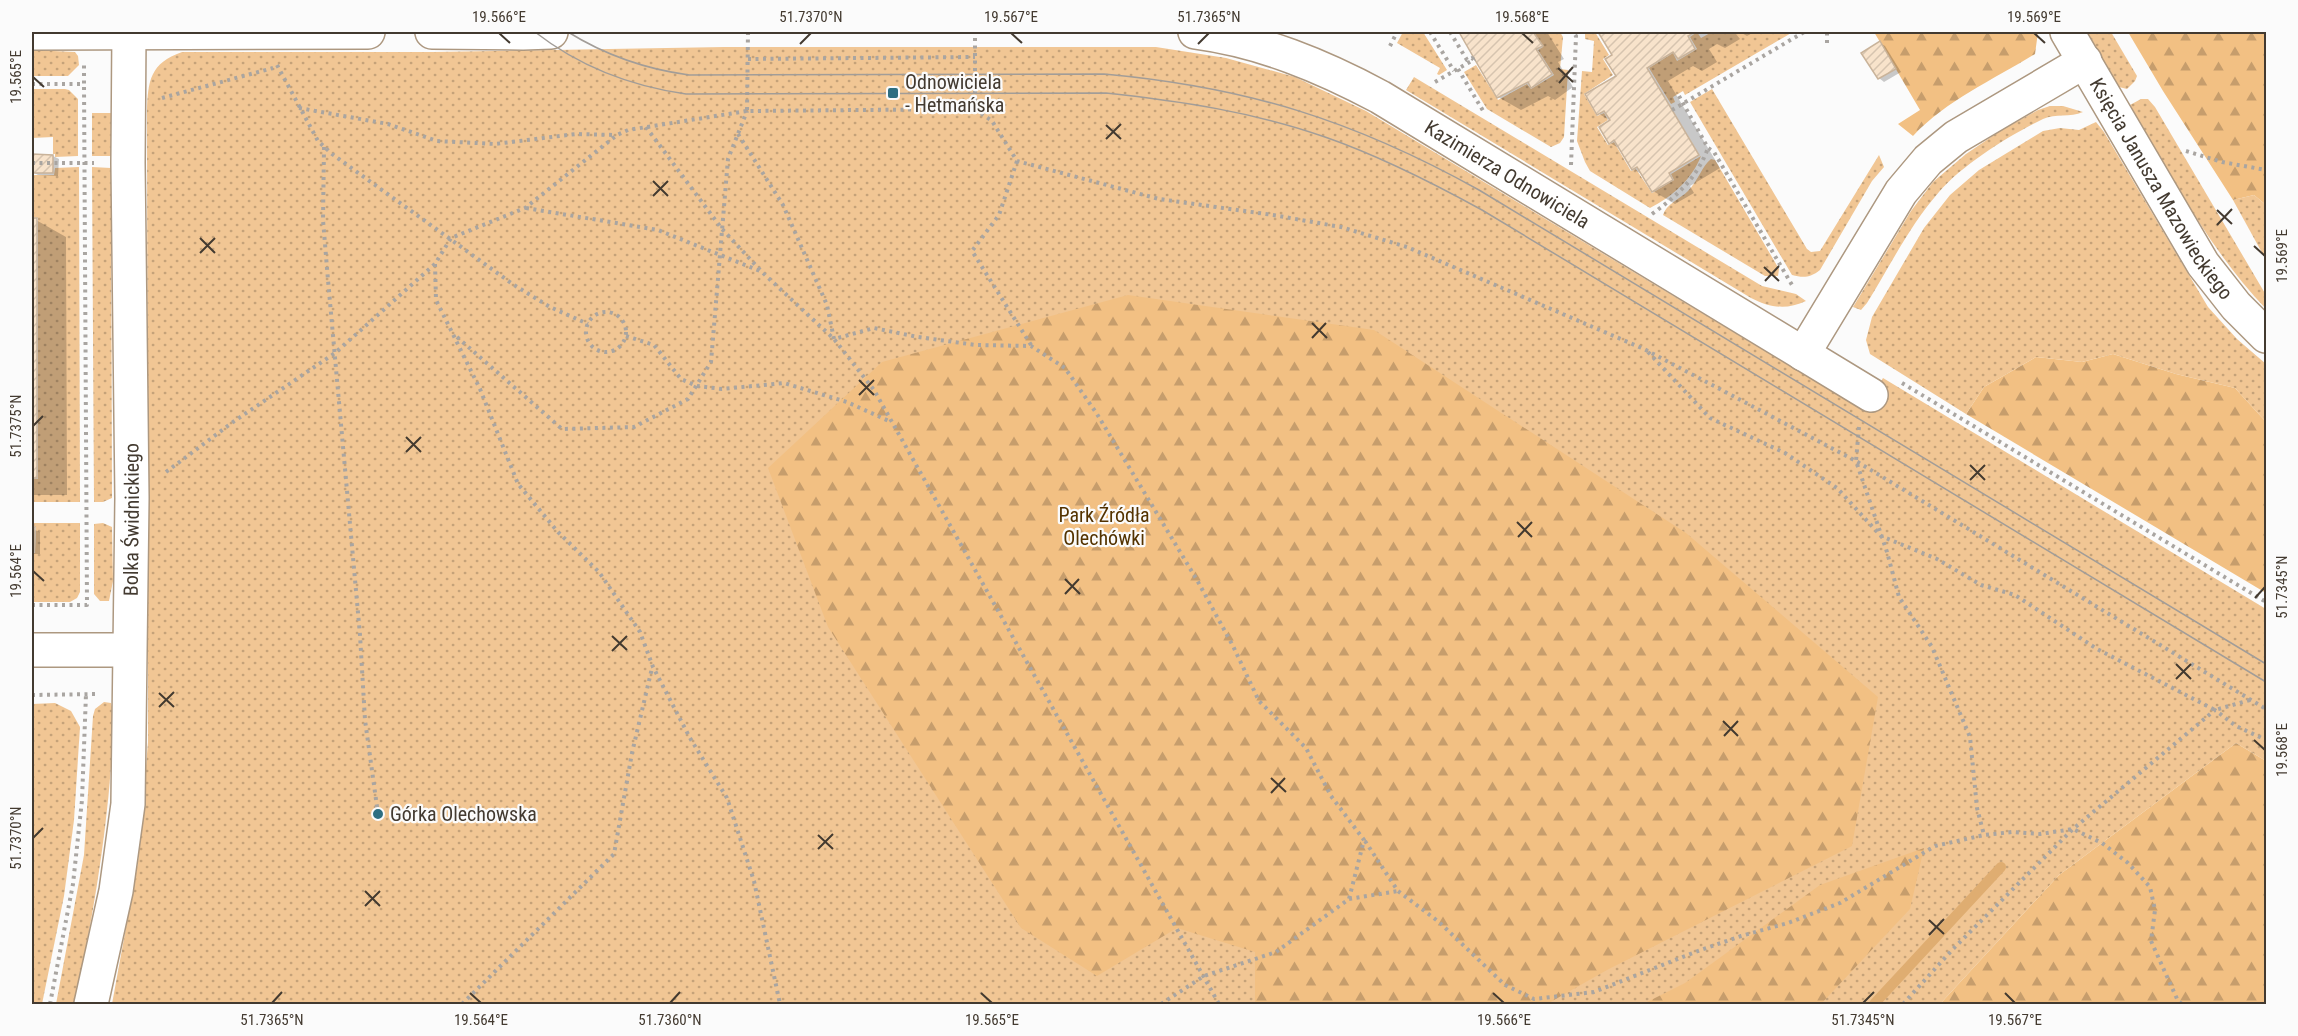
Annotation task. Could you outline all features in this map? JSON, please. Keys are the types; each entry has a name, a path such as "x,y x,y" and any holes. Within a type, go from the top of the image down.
{"street":[{"name":"Bolka Świdnickiego","path":"91,1005 116,891 127,815 131,693 129,650 132,498 128,163 129,32"},
{"path":"32,33 368,32"},
{"path":"432,32 552,32"},
{"name":"Kazimierza Odnowiciela","path":"1195,32 1264,47 1335,73 1380,97 1870,395"},
{"name":"Księcia Janusza Mazowieckiego","path":"2067,32 2204,264 2236,306 2266,336"},
{"path":"1803,354 1883,219 1901,192 1928,160 1956,137 2085,61"},
{"path":"32,650 129,650"}],"path":[{"path":"32,605 87,605 84,32"},
{"path":"454,335 562,429 634,427 688,399 711,362 728,159 747,111 748,32"},
{"path":"975,32 975,109"},
{"path":"1390,46 1397,32"},
{"path":"1430,32 1485,114"},
{"path":"1435,82 1474,60 1472,58 1467,60 1450,32"},
{"path":"1672,110 1804,32"},
{"path":"1827,32 1827,43"},
{"path":"1571,165 1575,33"},
{"path":"748,59 975,57"},
{"path":"84,106 147,102 277,67 298,108 324,147 514,285 550,307 588,324"},
{"path":"32,84 84,84"},
{"path":"1679,96 1792,285"},
{"path":"298,108 388,124 437,141 495,144 576,134 617,135"},
{"path":"132,498 233,422 335,353 435,264 451,238 525,208 617,135 628,130 747,111 975,109 992,121 1017,160 1159,199 1341,227 1407,247 1644,349 1856,461 2266,709"},
{"path":"646,127 722,229 763,273 834,339 874,390 1219,1005"},
{"path":"738,134 783,205 826,305 834,339"},
{"path":"324,147 323,220 360,635 365,720 378,814"},
{"path":"1652,214 1688,185 1700,169 1708,148"},
{"path":"2186,151 2222,162 2266,170"},
{"path":"1017,160 999,215 972,251 1031,346 1065,368 1097,414 1197,580 1233,646 1259,701 1306,748 1331,795 1398,891 1439,922 1505,985 1534,999 1593,992 1698,951 1788,923 1840,903 1935,846 1984,835 2012,832 2040,834 2073,829 2102,843 2128,863 2150,887 2155,910 2151,941 2178,1001 2182,1005"},
{"path":"32,163 128,163"},
{"path":"525,208 658,231 763,273"},
{"path":"435,264 436,300 480,388 518,484 558,532 599,572 640,632 653,667 690,738 727,798 754,881 780,1005"},
{"path":"607,312 618,315 625,324 626,336 621,346 612,351 601,351 593,347 586,332 588,324 595,315 607,312"},
{"path":"834,339 874,328 976,345 1031,346"},
{"path":"626,336 654,345 681,379 697,386 722,389 784,383 847,402 892,422"},
{"path":"1644,349 1710,418 1785,453 1837,488 1881,536 1937,559 1981,585 2015,595 2097,649 2215,710 2236,726 2266,740"},
{"path":"1984,835 1977,808 1970,737 1932,647 1899,597 1856,461 1863,407 1885,373 2266,602"},
{"path":"462,1005 614,854 632,753 653,667"},
{"path":"32,695 131,693"},
{"path":"50,1005 73,884 82,800 86,694"},
{"path":"1903,1005 1953,949 2073,829 2215,710 2250,699"},
{"path":"1349,899 1364,840"},
{"path":"1161,1005 1204,976 1276,952 1349,899 1398,891"}],"green space":[{"path":"1403,32 1423,32 1447,70 1437,74 1440,68 1397,43"},
{"path":"1534,32 1560,32 1563,37 1560,69 1568,70 1564,137 1560,143 1551,147 1487,109 1464,72 1476,65 1498,100 1527,84 1531,89 1554,75 1538,50 1543,47"},
{"path":"1585,32 1595,32 1609,55 1603,59 1613,75 1584,94 1597,116 1604,113 1608,120 1597,127 1608,145 1614,142 1631,171 1636,169 1652,193 1674,180 1671,174 1701,156 1692,172 1680,186 1650,208 1590,171 1577,141 1582,71 1592,72 1594,41 1585,39"},
{"path":"1697,32 1701,38 1712,32 1793,32 1685,95 1683,91 1673,97 1675,102 1671,104 1649,68 1673,53 1677,61 1697,49 1690,37"},
{"path":"1874,32 2038,32 2035,54 1955,101 1913,136 1898,124 1920,110"},
{"path":"2086,32 2111,32 2137,76 2127,89 2119,87"},
{"path":"2128,32 2266,32 2266,205 2254,195 2233,200"},
{"name":"Park Źródła Olechówki","path":"724,47 1156,47 1226,58 1295,77 1366,111 1863,410 1883,378 2266,609 2266,761 2236,743 2059,875 1940,1004 112,1004 138,862 148,742 147,111 148,91 153,74 163,62 182,52 434,52"},
{"path":"32,50 75,52 79,65 68,76 32,76"},
{"path":"1414,77 1762,286 1796,294 1806,301 1792,306 1778,307 1751,298 1406,90"},
{"path":"32,89 65,89 78,99 78,156 55,157 53,137 32,138"},
{"path":"1712,89 1807,249 1811,252 1820,251 1879,155 1884,167 1872,181 1820,270 1813,275 1803,277 1792,275 1690,102"},
{"path":"2141,99 2148,99 2155,107 2266,295 2266,309 2226,262 2176,185 2130,105"},
{"path":"2050,106 2063,106 2083,112 2043,119 2002,142 1949,181 1919,218 1867,303 1861,310 1853,307 1911,211 1933,182 1966,154 2000,131"},
{"path":"92,113 111,113 111,156 92,156"},
{"path":"2096,122 2208,307 2237,339 2266,364 2266,422 2235,388 2176,374 2113,354 2082,362 2036,357 1984,387 1966,414 1870,354 1866,340 1872,317 1924,228 1950,195 1979,170 2043,131 2060,128 2079,130"},
{"path":"1711,159 1715,160 1779,269 1778,276 1765,276 1663,215 1670,205 1691,187"},
{"path":"79,167 80,502 32,502 32,479 38,479 38,218 32,217 32,175 54,175 55,168"},
{"path":"92,167 111,168 112,498 103,502 94,502"},
{"path":"2254,195 2266,205 2266,260 2233,200"},
{"path":"1128,295 1374,330 1686,533 1878,697 1852,846 1607,970 1547,1004 1255,1004 1255,952 1177,928 1097,976 1021,928 828,627 768,468 882,362"},
{"path":"2113,354 2176,374 2235,388 2266,422 2266,593 1966,414 1984,387 2036,357 2082,362"},
{"path":"32,523 80,523 80,592 77,598 70,602 32,602 32,553 35,553 36,527 32,526"},
{"path":"103,523 112,527 113,581 109,601 100,601 94,594 94,524"},
{"path":"104,702 111,703 114,735 97,886 75,1004 56,1004 84,855 93,716 95,709"},
{"path":"55,703 71,711 80,727 74,820 64,896 42,1004 32,1004 32,704"},
{"path":"2236,743 2266,761 2266,1004 1940,1004 2059,875"},
{"path":"1924,848 1910,909 1821,1004 1643,1004 1685,983 1820,885"}],"building":[{"path":"1459,32 1533,32 1543,46 1536,49 1552,74 1531,88 1528,82 1497,98"},
{"path":"1598,32 1695,32 1688,36 1695,49 1678,59 1673,52 1647,68 1699,155 1669,173 1673,180 1652,192 1637,167 1632,170 1614,140 1609,144 1599,127 1610,120 1604,111 1597,115 1585,94 1616,76 1605,59 1612,55"},
{"path":"1880,41 1896,69 1878,79 1861,53"},
{"path":"32,154 53,155 53,173 32,173"},
{"path":"32,218 37,218 37,478 32,478"},
{"path":"32,527 35,527 34,552 32,552"}],"waterway":[{"path":"1874,1004 2001,867"}],"tram line":[{"path":"535,32 570,55 606,73 645,86 686,94 1106,93 1244,114 1298,128 1345,144 1405,170 1482,210 2266,682"},
{"path":"568,32 596,48 626,60 689,75 1104,74 1156,80 1252,98 1343,126 1433,165 1479,190 2266,664"}],"place":[{"name":"Odnowiciela - Hetmańska","path":"893,93"},
{"name":"Górka Olechowska","path":"378,814"}]}
